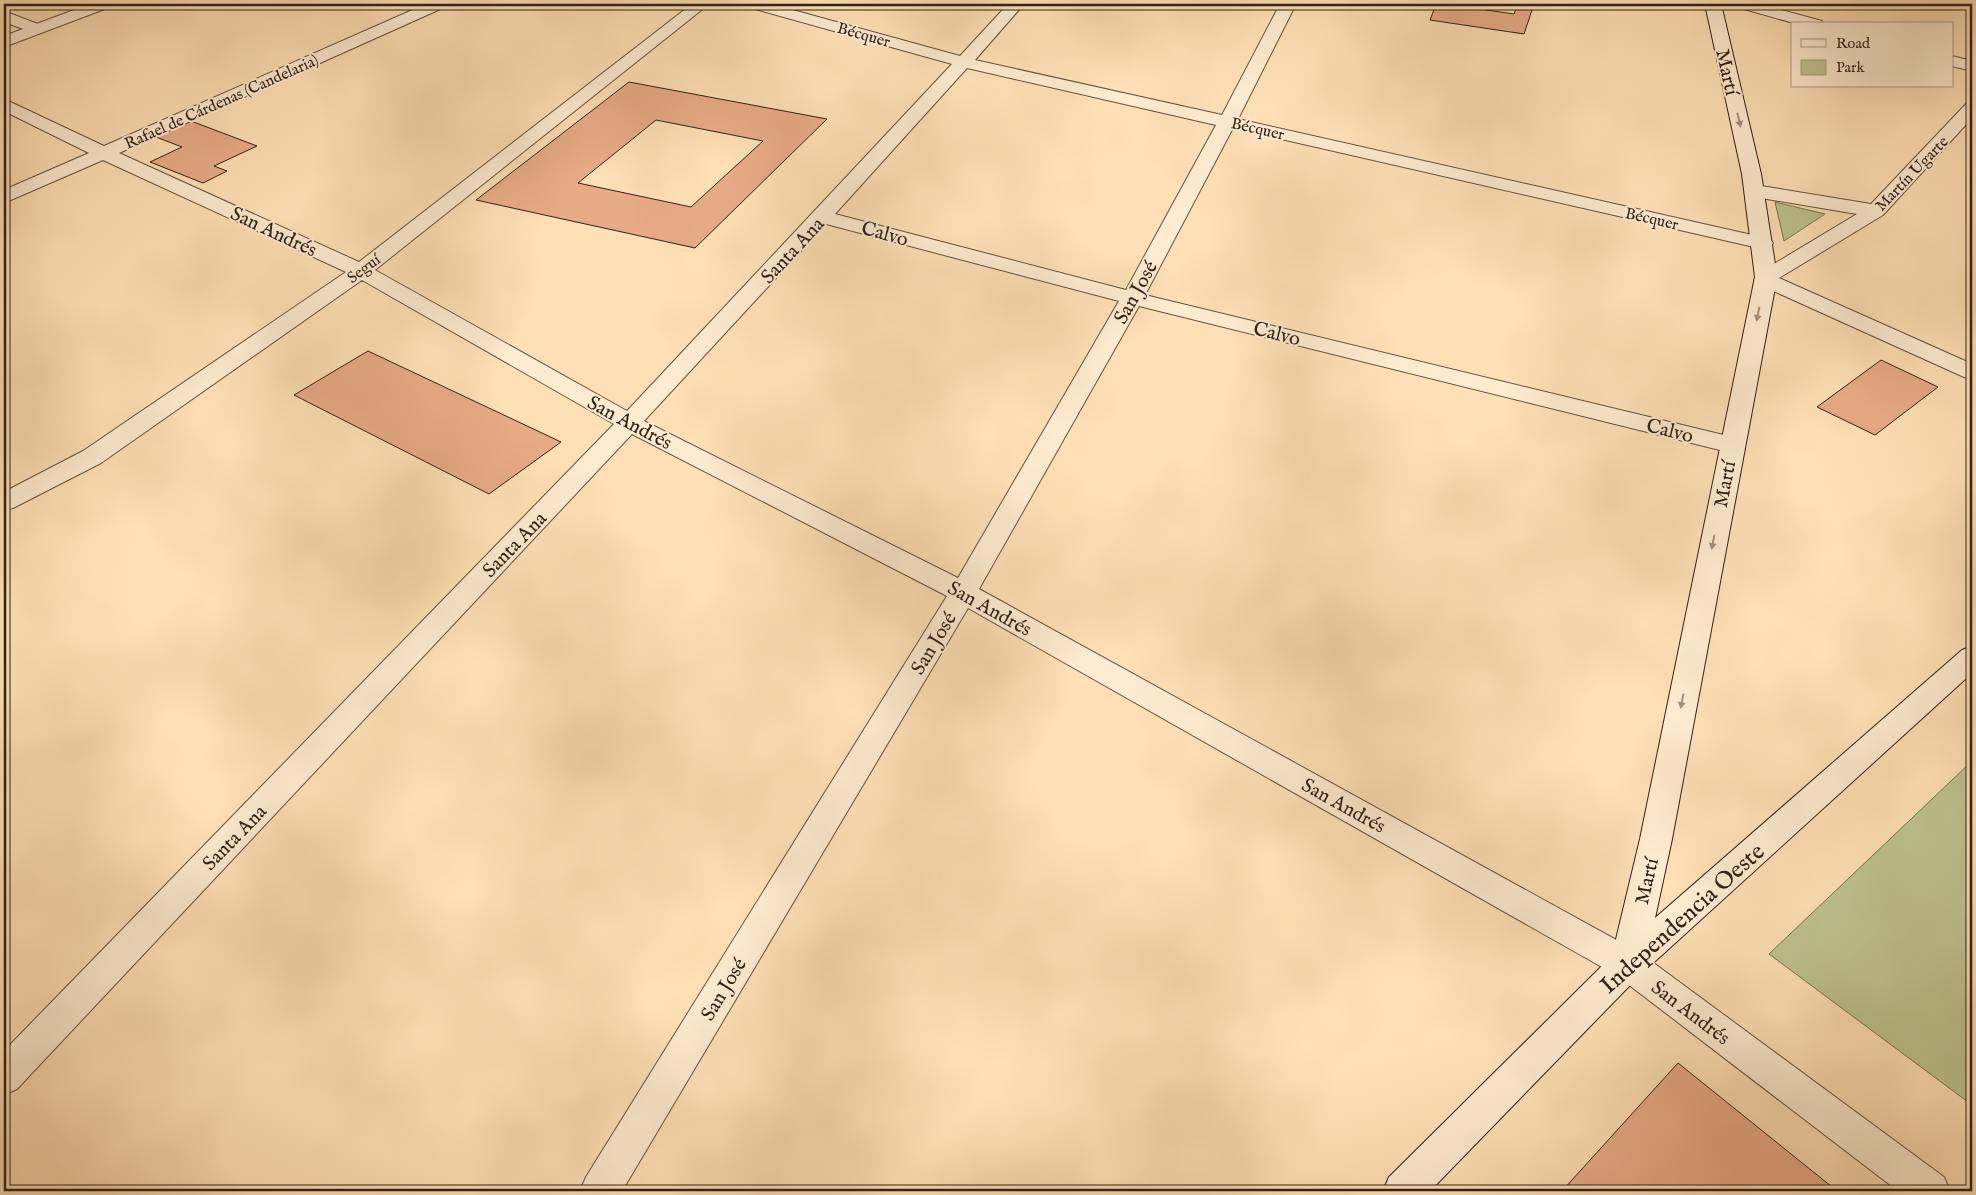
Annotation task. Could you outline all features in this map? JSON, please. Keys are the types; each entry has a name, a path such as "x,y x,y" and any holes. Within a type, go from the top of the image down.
{"street":[{"path":"4,42 104,4"},
{"name":"Rafael de Cárdenas (Candelaria)","path":"4,197 439,4"},
{"name":"Seguí","path":"4,502 92,457 361,271 701,4"},
{"name":"Bécquer","path":"754,4 963,62 1763,243"},
{"name":"Santa Ana","path":"4,1077 630,423 823,217 1016,4"},
{"name":"San José","path":"600,1191 964,593 1132,298 1228,121 1288,4"},
{"name":"Martí","path":"1628,964 1656,839 1765,278 1763,243 1755,191 1713,4"},
{"path":"1743,4 1809,22"},
{"path":"4,16 37,29"},
{"path":"1954,62 1972,66"},
{"name":"San Andrés","path":"4,104 104,153 361,271 630,423 964,593 1628,964 1930,1191"},
{"name":"Martín Ugarte","path":"1765,278 1876,211 1972,108"},
{"path":"1755,191 1876,211"},
{"name":"Calvo","path":"823,217 1132,298 1732,445"},
{"path":"1765,278 1972,372"},
{"name":"Independencia Oeste","path":"1403,1191 1628,964 1972,657"}],"green space":[{"path":"1775,202 1825,214 1784,241"},
{"path":"1972,761 1972,1105 1769,954"}],"building":[{"path":"1414,4 1475,4 1473,8 1514,14 1518,4 1534,4 1524,34 1430,20 1435,7"},
{"path":"629,82 827,119 695,248 476,200","holes":["656,120 763,141 691,207 578,183"]},
{"path":"191,121 257,146 214,166 227,171 203,183 150,162 182,147 156,137"},
{"path":"368,351 561,442 489,494 294,395"},
{"path":"1881,360 1938,387 1875,435 1817,407"},
{"path":"1678,1063 1837,1191 1562,1191"}]}
